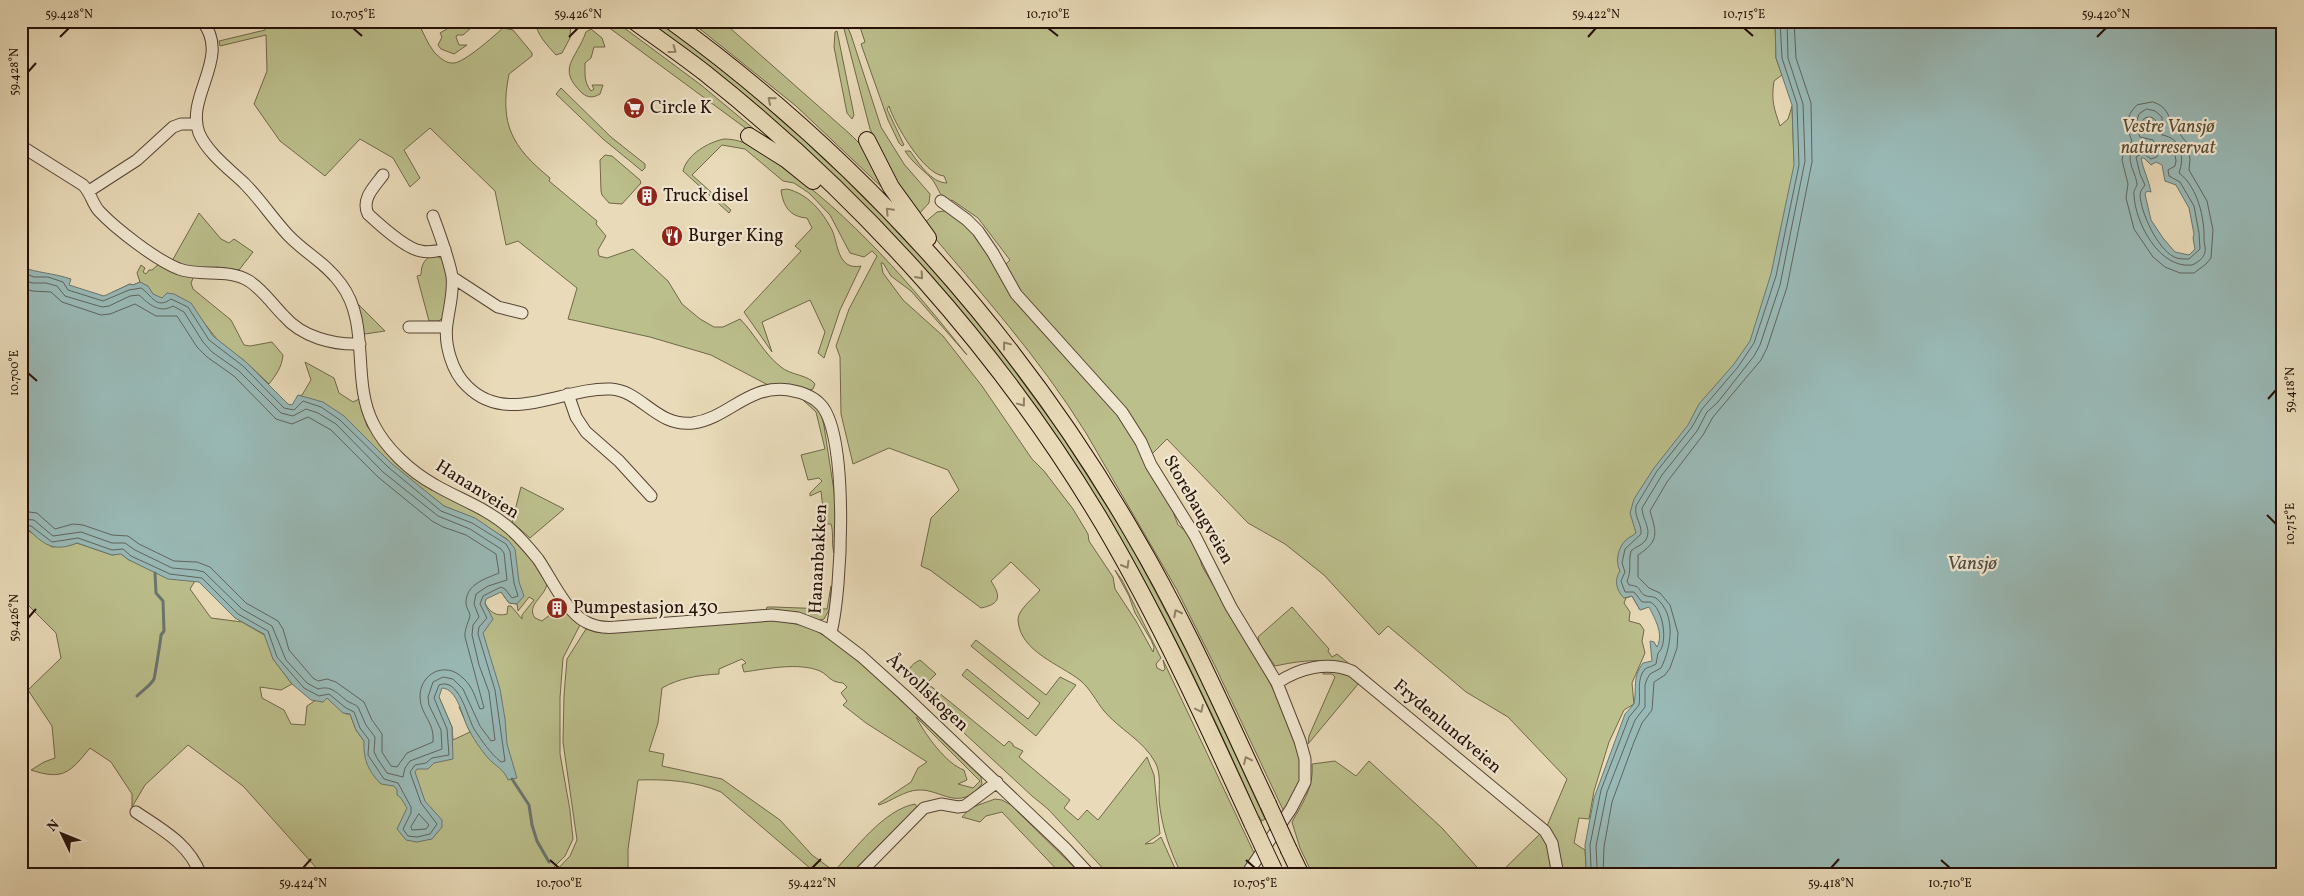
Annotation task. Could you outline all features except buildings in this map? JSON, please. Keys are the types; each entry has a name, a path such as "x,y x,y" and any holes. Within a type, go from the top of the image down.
{"highway":[{"path":"634,21 702,71 754,113 837,189 888,240 972,338 1030,415 1102,522 1180,666 1275,872"},
{"path":"671,21 810,133 892,214 958,286 1046,398 1134,534 1185,629 1301,875"},
{"path":"749,136 805,174 872,236 888,240"},
{"path":"867,140 891,188 952,266 958,286"}],"street":[{"path":"89,191 137,160 173,127 181,124 197,124 199,104 213,50 208,29 202,21"},
{"name":"Hananveien","path":"197,124 199,134 212,152 248,186 288,235 330,269 343,286 355,318 360,344 365,402 372,423 379,434 423,478 480,508 507,526 538,559 573,612 588,623 606,628 772,615 798,618 830,632"},
{"path":"21,146 89,191 95,206 106,217 168,263 189,272 239,276 249,281 261,291 286,318 303,332 336,343 360,344"},
{"path":"382,175 366,199 365,206 368,214 414,249 432,252 445,249"},
{"name":"Storebaugveien","path":"941,202 967,220 982,237 1016,294 1122,412 1141,442 1151,465 1195,536 1231,607 1277,683 1300,741 1305,759 1305,782 1291,809 1246,875"},
{"name":"Hananbakken","path":"433,216 445,249 452,277 452,291 446,327 449,348 458,376 468,388 486,400 499,405 514,405 535,403 594,389 614,389 628,395 661,417 685,424 706,420 743,399 759,392 773,389 804,394 822,406 827,414 834,446 841,515 839,573 830,632"},
{"path":"452,277 498,307 522,313"},
{"path":"409,328 446,327"},
{"path":"568,394 576,417 586,432 619,461 652,496"},
{"name":"Årvollskogen","path":"830,632 903,694 1066,848 1090,875"},
{"name":"Frydenlundveien","path":"1277,683 1289,675 1323,666 1339,666 1352,671 1545,831 1552,843 1558,875"},
{"path":"858,875 924,808 941,804 958,807 965,806 997,782"},
{"path":"136,812 185,846 195,860 201,875"}],"green space":[{"path":"265,21 417,21 434,52 443,60 451,63 459,62 472,54 503,28 513,30 532,53 532,56 509,74 506,107 512,133 526,156 550,178 549,181 597,221 596,224 606,236 598,250 599,256 607,258 633,249 668,281 682,304 700,319 714,327 723,327 740,319 775,362 785,370 812,381 815,384 813,389 768,385 711,355 650,337 568,319 577,288 518,241 506,245 495,191 430,128 404,150 420,178 410,187 393,158 360,139 325,176 280,141 254,104 267,71 266,35 220,46 219,41 265,30"},
{"path":"433,21 479,21 463,35 457,35 459,45 467,45 454,54 441,49 438,45 442,37 440,33 447,29 444,25 437,27"},
{"path":"535,21 571,21 570,38 562,53 556,55 549,47 540,35"},
{"path":"600,21 615,21 701,85 761,135 748,130"},
{"path":"649,21 659,21 686,41 788,124 852,184 921,256 988,335 1060,433 1127,538 1194,665 1265,819 1262,821 1257,814 1183,655 1121,539 1098,502 915,258 807,149 749,98"},
{"path":"690,21 722,21 861,145 888,193 796,106"},
{"path":"842,21 845,21 851,35 881,127 904,164 930,194 929,203 917,216 904,199 870,129"},
{"path":"861,21 1775,21 1776,58 1782,75 1774,81 1773,99 1775,109 1780,126 1788,119 1792,106 1794,161 1808,171 1794,236 1648,607 1640,610 1632,596 1626,598 1624,603 1630,612 1629,621 1640,624 1644,630 1642,641 1645,653 1632,683 1634,704 1624,710 1609,742 1594,791 1589,819 1579,818 1574,843 1585,850 1586,867 1583,875 1562,875 1547,826 1567,779 1508,717 1466,692 1388,626 1379,635 1324,575 1285,544 1248,523 1167,439 1151,455 1016,290 1006,264 1010,260 978,218 952,200 947,202 931,178 908,155 905,151 910,151 930,176 947,183 944,176 936,173 919,158 903,135 889,106 887,109 904,145 902,146 899,143 888,120 861,44 865,42 860,27"},
{"path":"591,29 602,38 605,47 594,47 591,58 585,63 586,81 591,91 594,89 592,85 603,85 600,94 591,97 582,93 574,84 569,70 573,57 586,32"},
{"path":"837,31 854,115 852,119 847,113 834,47 835,32"},
{"path":"561,88 611,137 645,164 645,168 642,171 603,139 556,94"},
{"path":"724,139 739,141 760,151 831,205 856,228 903,278 967,355 911,291 891,276 883,263 881,263 883,273 903,300 943,336 982,386 1032,459 1044,471 1073,509 1088,534 1089,541 1113,577 1115,589 1153,652 1154,647 1151,640 1135,613 1129,596 1115,570 1122,580 1161,658 1156,664 1157,668 1163,671 1165,669 1163,660 1255,855 1242,875 1182,875 1170,848 1164,828 1159,799 1159,775 1155,762 1138,741 1104,711 1081,681 1042,656 1026,641 1020,631 1019,616 1023,608 1040,590 1011,562 991,581 998,595 996,602 981,608 930,570 921,566 931,518 959,490 948,470 889,448 853,464 841,414 840,357 836,346 849,309 877,256 872,251 864,257 850,253 830,215 809,193 794,183 783,181 745,149 722,145 692,175 731,210 729,213 683,171 689,159 699,150"},
{"path":"605,155 612,156 640,180 641,183 622,204 609,203 602,195 600,160"},
{"path":"781,190 795,191 814,204 832,230 843,260 853,266 861,266 840,310 824,358 818,353 825,332 810,300 762,322 772,352 744,312 801,251 795,246 812,228 807,218 796,215 788,210"},
{"path":"944,211 957,216 990,253 1115,409 1132,434 1171,506 1178,525 1186,531 1199,555 1202,566 1264,672 1293,734 1301,760 1302,780 1285,814 1177,590 1086,433 1029,351 923,224 937,212"},
{"path":"199,213 221,239 229,243 234,239 253,252 239,270 217,267 195,270 172,261"},
{"path":"436,255 444,261 449,285 443,317 439,321 429,321 417,276 421,275 426,259"},
{"path":"159,264 194,276 191,283 193,289 231,320 244,345 250,346 272,342 283,355 280,367 269,384 246,362 220,343 201,319 153,295 144,284 110,296 111,293 130,284 133,285 140,282 137,273 141,265 145,268 143,272 146,274"},
{"path":"355,303 358,304 385,331 365,334"},
{"path":"305,362 334,378 339,393 353,402 359,399 367,426 387,453 504,530 519,543 547,581 544,591 533,608 535,618 542,621 551,614 550,604 556,602 580,625 563,658 560,698 560,754 573,839 565,856 546,875 317,875 320,872 243,786 188,745 145,785 132,807 132,794 111,762 90,748 77,763 65,772 51,775 31,770 55,758 52,726 28,690 61,658 56,633 21,598 21,530 26,529 52,547 77,543 112,555 120,553 129,560 195,581 190,589 211,618 242,622 266,636 273,659 292,684 281,690 260,687 262,698 284,710 291,724 305,725 307,706 316,700 323,702 327,698 346,714 350,714 356,730 364,741 439,697 452,727 453,740 470,732 459,707 492,667 489,656 477,652 485,603 491,611 500,615 507,614 508,606 511,606 522,619 522,615 534,600 529,597 518,611 517,604 509,603 501,592 507,539 466,515 444,506 297,396 302,395 311,380"},
{"path":"805,397 820,409 824,426 834,491 836,522 834,553 831,524 827,524 826,530 820,519 823,509 821,491 810,496 810,493 822,481 819,478 808,480 801,455 825,449 816,412 803,400"},
{"path":"521,487 564,509 530,538 512,522"},
{"path":"831,586 830,608 824,619 819,620 796,612 766,610 767,607 827,609"},
{"path":"1292,607 1329,649 1328,651 1332,657 1337,654 1352,666 1342,663 1314,661 1275,666 1260,644 1258,637"},
{"path":"771,619 810,627 842,647 885,685 981,777 982,784 974,793 966,797 950,798 927,791 914,790 879,805 911,782 918,768 927,762 866,723 843,705 847,701 841,693 847,687 843,683 832,680 820,671 812,668 782,667 744,672 742,665 746,663 742,659 719,669 719,674 690,678 662,688 658,723 649,751 664,754 662,766 722,779 780,820 812,855 834,871 881,822 903,808 915,804 917,807 850,875 818,875 721,792 701,785 681,782 638,780 628,849 628,875 552,875 570,856 577,840 563,742 567,659 586,629 606,633","holes":["916,717 980,781 973,788 958,784 967,780 964,770 957,767 943,755 930,740"]},
{"path":"976,640 1046,695 1060,677 1076,685 1036,736 962,675 967,669 1028,719 1040,703 971,646"},
{"path":"920,660 936,674 927,683 1004,746 1009,741 1013,746 1023,751 1019,757 1070,800 1064,808 1078,820 1087,810 1098,820 1147,757 1154,775 1160,834 1145,844 1153,843 1161,837 1178,875 1109,875 1048,809 908,681 910,668"},
{"path":"1323,670 1346,673 1359,683 1308,744 1309,736 1335,677 1332,674 1323,674"},
{"path":"1335,761 1356,776 1369,761 1442,828 1484,875 1313,875 1300,848 1292,822 1304,801 1309,787 1312,764"},
{"path":"995,799 1002,800 1011,805 1082,875 1062,875 1002,812 986,816 980,822 962,817 970,808"},
{"path":"1541,833 1547,841 1554,875 1520,875 1518,872 1515,875 1498,875"}],"water":[{"name":"Vansjø","path":"1775,21 2283,21 2283,875 1583,875 1586,867 1585,845 1594,798 1625,714 1634,704 1637,673 1643,663 1652,661 1650,641 1654,642 1657,647 1660,637 1654,616 1649,607 1640,610 1632,596 1624,598 1619,592 1617,585 1620,571 1618,567 1619,551 1623,543 1636,533 1630,513 1634,499 1654,468 1688,425 1699,404 1734,364 1750,341 1771,274 1794,165 1792,105 1776,58","holes":["2141,158 2144,158 2151,165 2156,162 2162,165 2165,181 2176,185 2189,208 2195,249 2189,255 2175,252 2151,220 2145,194 2147,191 2151,192"]},
{"path":"21,267 71,279 69,285 104,296 130,284 133,285 140,282 148,286 153,294 162,298 167,293 174,294 191,303 213,336 246,362 288,404 292,405 298,395 323,402 344,416 391,463 444,506 475,518 509,541 515,549 519,582 524,596 517,604 509,603 501,592 486,599 485,604 493,619 483,633 500,689 507,744 517,778 508,780 502,770 485,755 468,728 456,698 452,693 442,688 439,697 452,727 453,759 434,763 428,769 417,769 415,772 425,801 442,820 442,827 432,839 417,842 406,840 397,829 407,808 397,795 397,790 394,786 381,784 373,774 364,753 364,741 356,730 350,714 343,713 327,698 323,702 311,700 292,684 273,659 264,634 235,618 199,582 168,579 129,560 121,554 112,555 77,543 62,547 51,546 45,544 29,530 21,530"}],"waterway":[{"path":"137,696 154,679 161,635 164,631 163,601 156,593 155,573"},
{"path":"512,779 529,805 537,841 549,862"}],"place":[{"name":"Circle K","path":"634,108"},
{"name":"Truck disel","path":"647,196"},
{"name":"Burger King","path":"672,236"},
{"name":"Pumpestasjon 430","path":"557,608"}],"park label":[{"name":"Vestre Vansjø naturreservat","path":"2168,137"}]}
